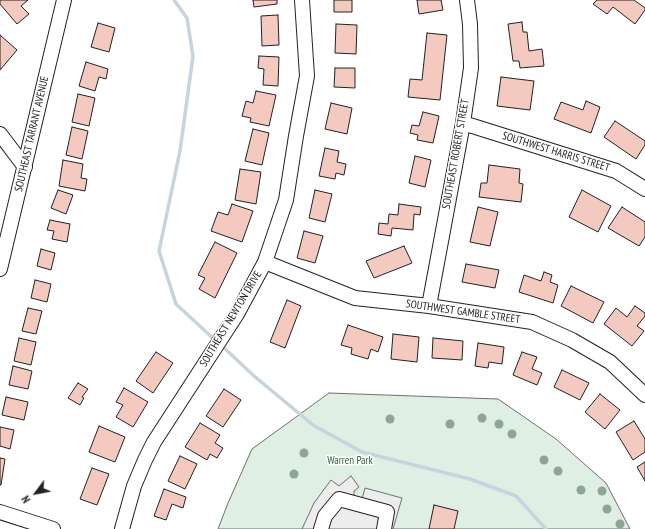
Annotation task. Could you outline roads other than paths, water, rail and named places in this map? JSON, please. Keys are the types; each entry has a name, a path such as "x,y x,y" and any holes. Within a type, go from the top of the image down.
{"street":[{"name":"SOUTHEAST TARRANT AVENUE","path":"0,269 64,0"},
{"name":"SOUTHEAST NEWTON DRIVE","path":"122,529 134,486 154,442 237,314 265,262 286,200 307,76 302,0"},
{"name":"SOUTHEAST ROBERT STREET","path":"429,306 463,123 471,68 470,24 467,0"},
{"name":"SOUTHWEST HARRIS STREET","path":"463,123 616,171 645,189"},
{"path":"0,134 25,167"},
{"name":"SOUTHWEST GAMBLE STREET","path":"265,262 355,298 429,306 532,322 572,340 610,362 645,395"},
{"path":"321,529 325,516 339,499 388,512 384,529"},
{"path":"0,512 53,529"}],"waterway":[{"path":"174,0 187,18 193,56 180,151 159,251 176,304 216,341"},
{"path":"221,345 254,376 313,425 362,452 470,479 516,496 546,529"}],"park label":[{"name":"Warren Park","path":"350,461"}]}
